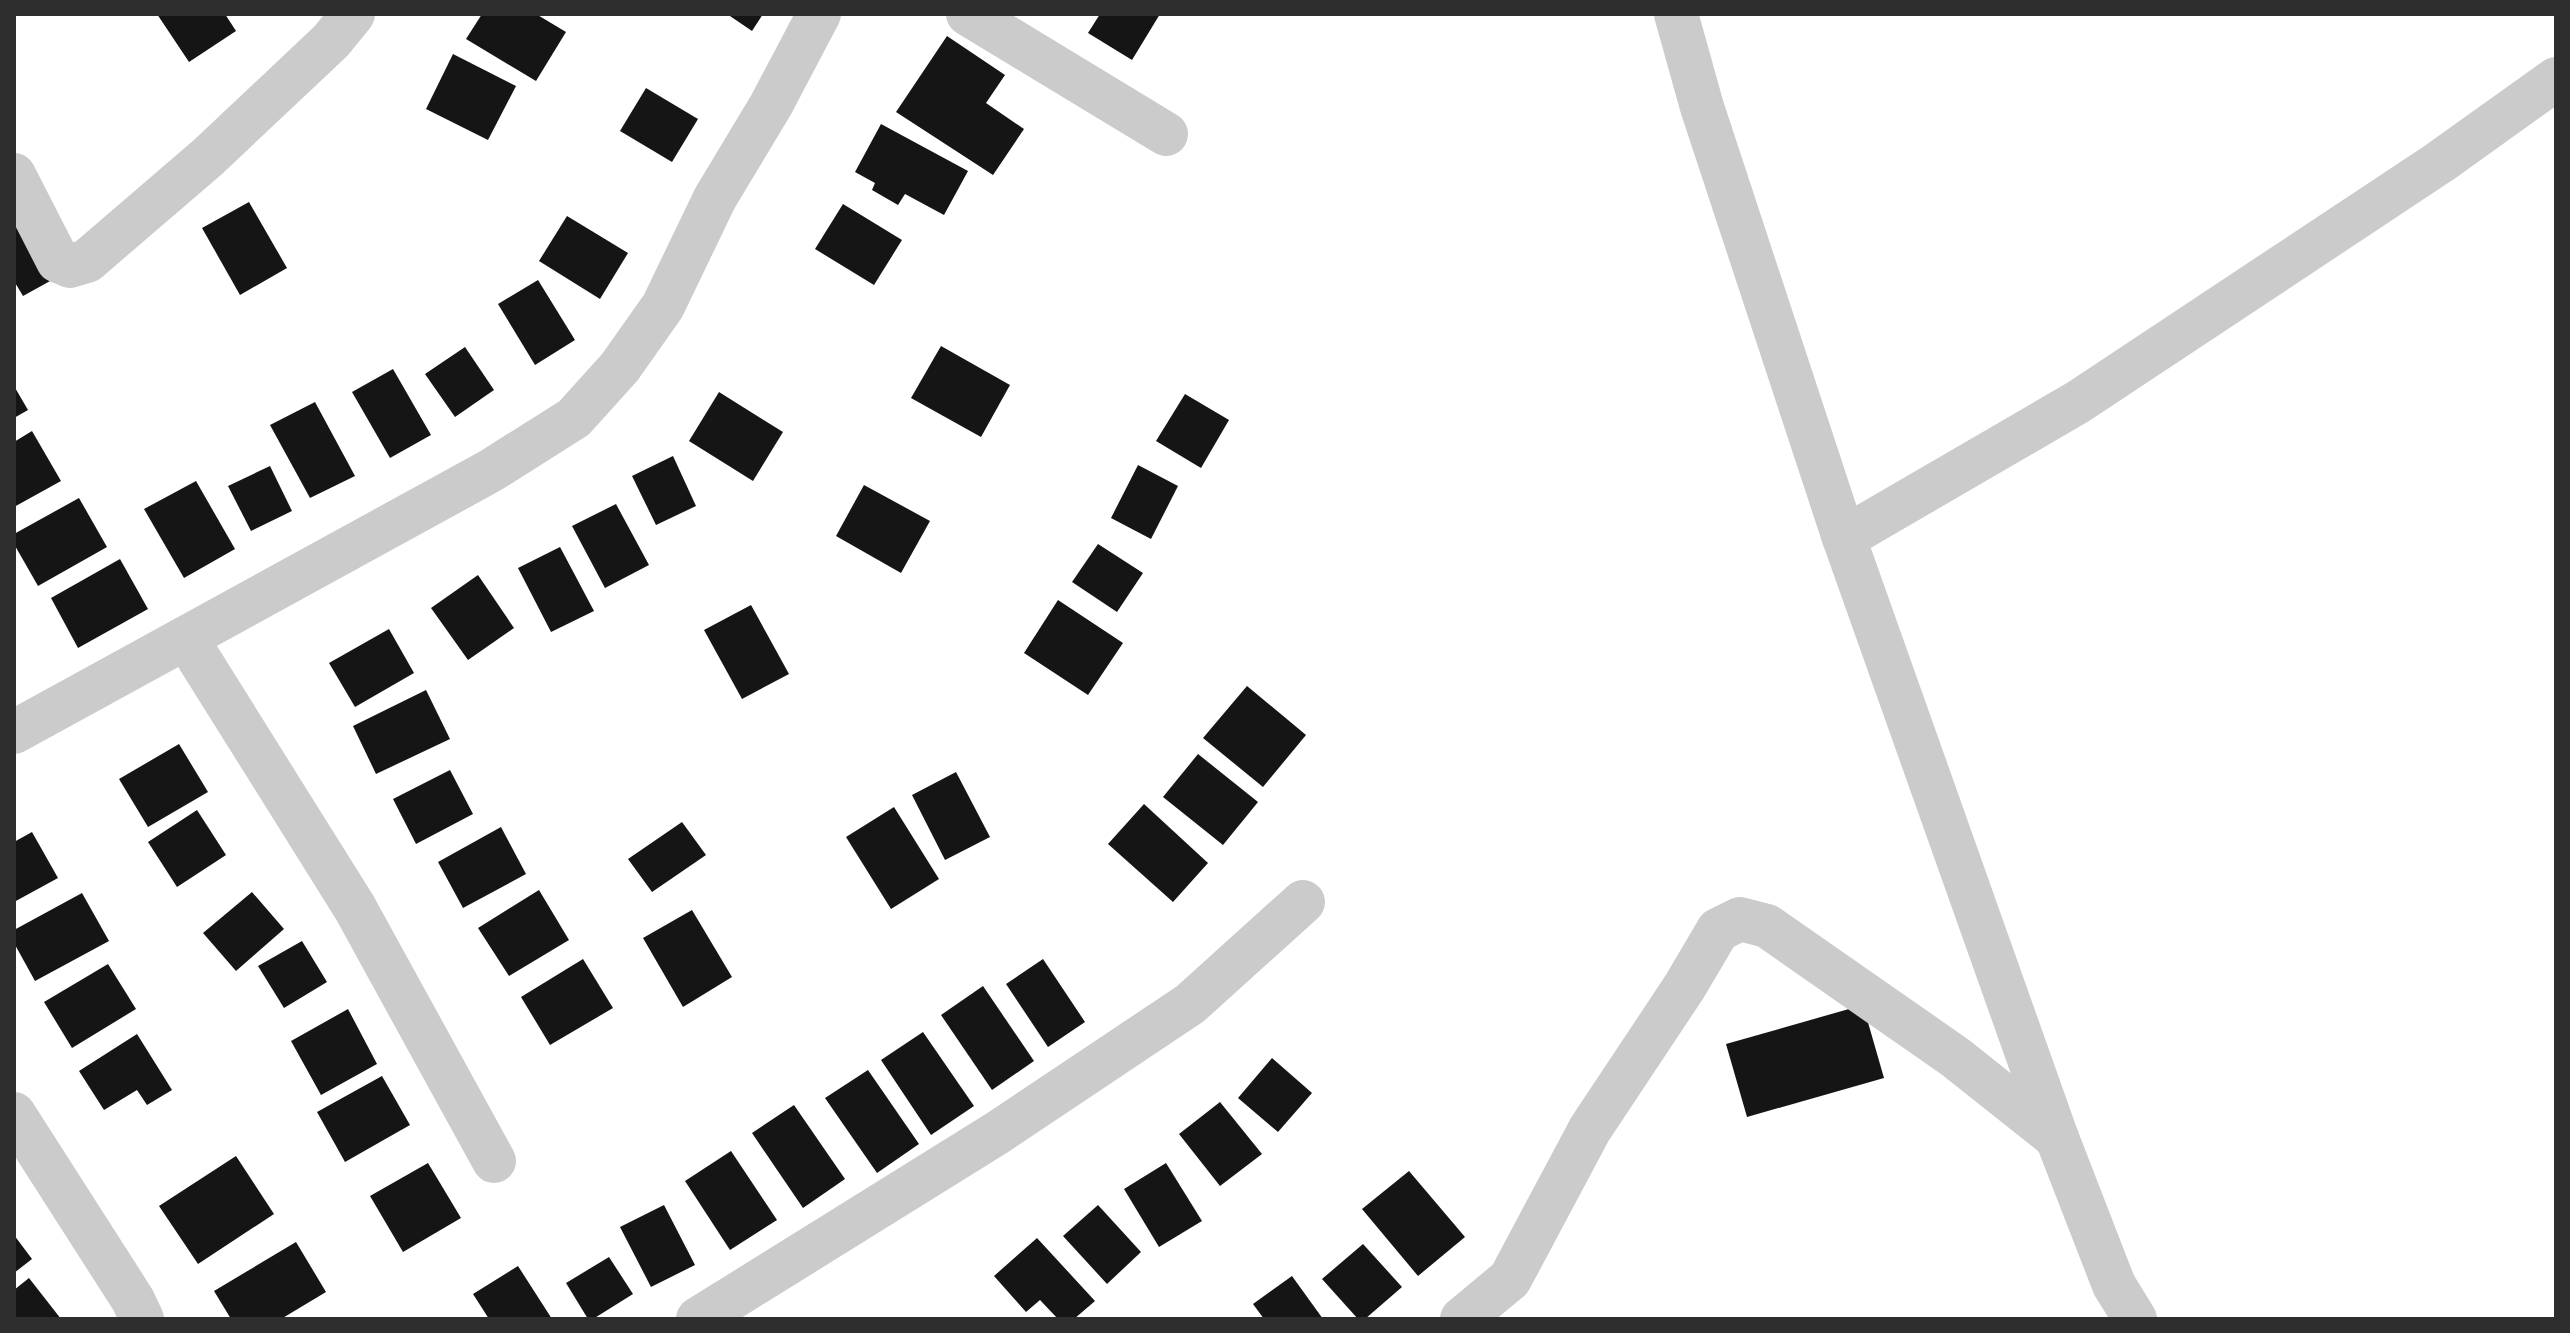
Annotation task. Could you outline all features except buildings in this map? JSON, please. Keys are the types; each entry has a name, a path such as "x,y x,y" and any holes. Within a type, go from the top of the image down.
{"street":[{"path":"14,175 58,261 70,266 87,261 208,157 331,41 353,14"},
{"path":"16,726 186,638 490,471 574,418 620,367 663,306 715,198 771,105 819,14"},
{"path":"968,14 1166,134"},
{"path":"1676,14 1702,107 1844,538 2057,1138 2114,1285 2135,1319"},
{"path":"1844,538 2078,402 2440,162 2556,79"},
{"path":"186,638 355,908 494,1161"},
{"path":"698,1319 997,1133 1190,1004 1303,902"},
{"path":"1462,1319 1510,1279 1598,1116 1685,986 1718,930 1740,919 1767,926 1955,1057 2057,1138"},
{"path":"14,1114 133,1300 142,1319"}]}
